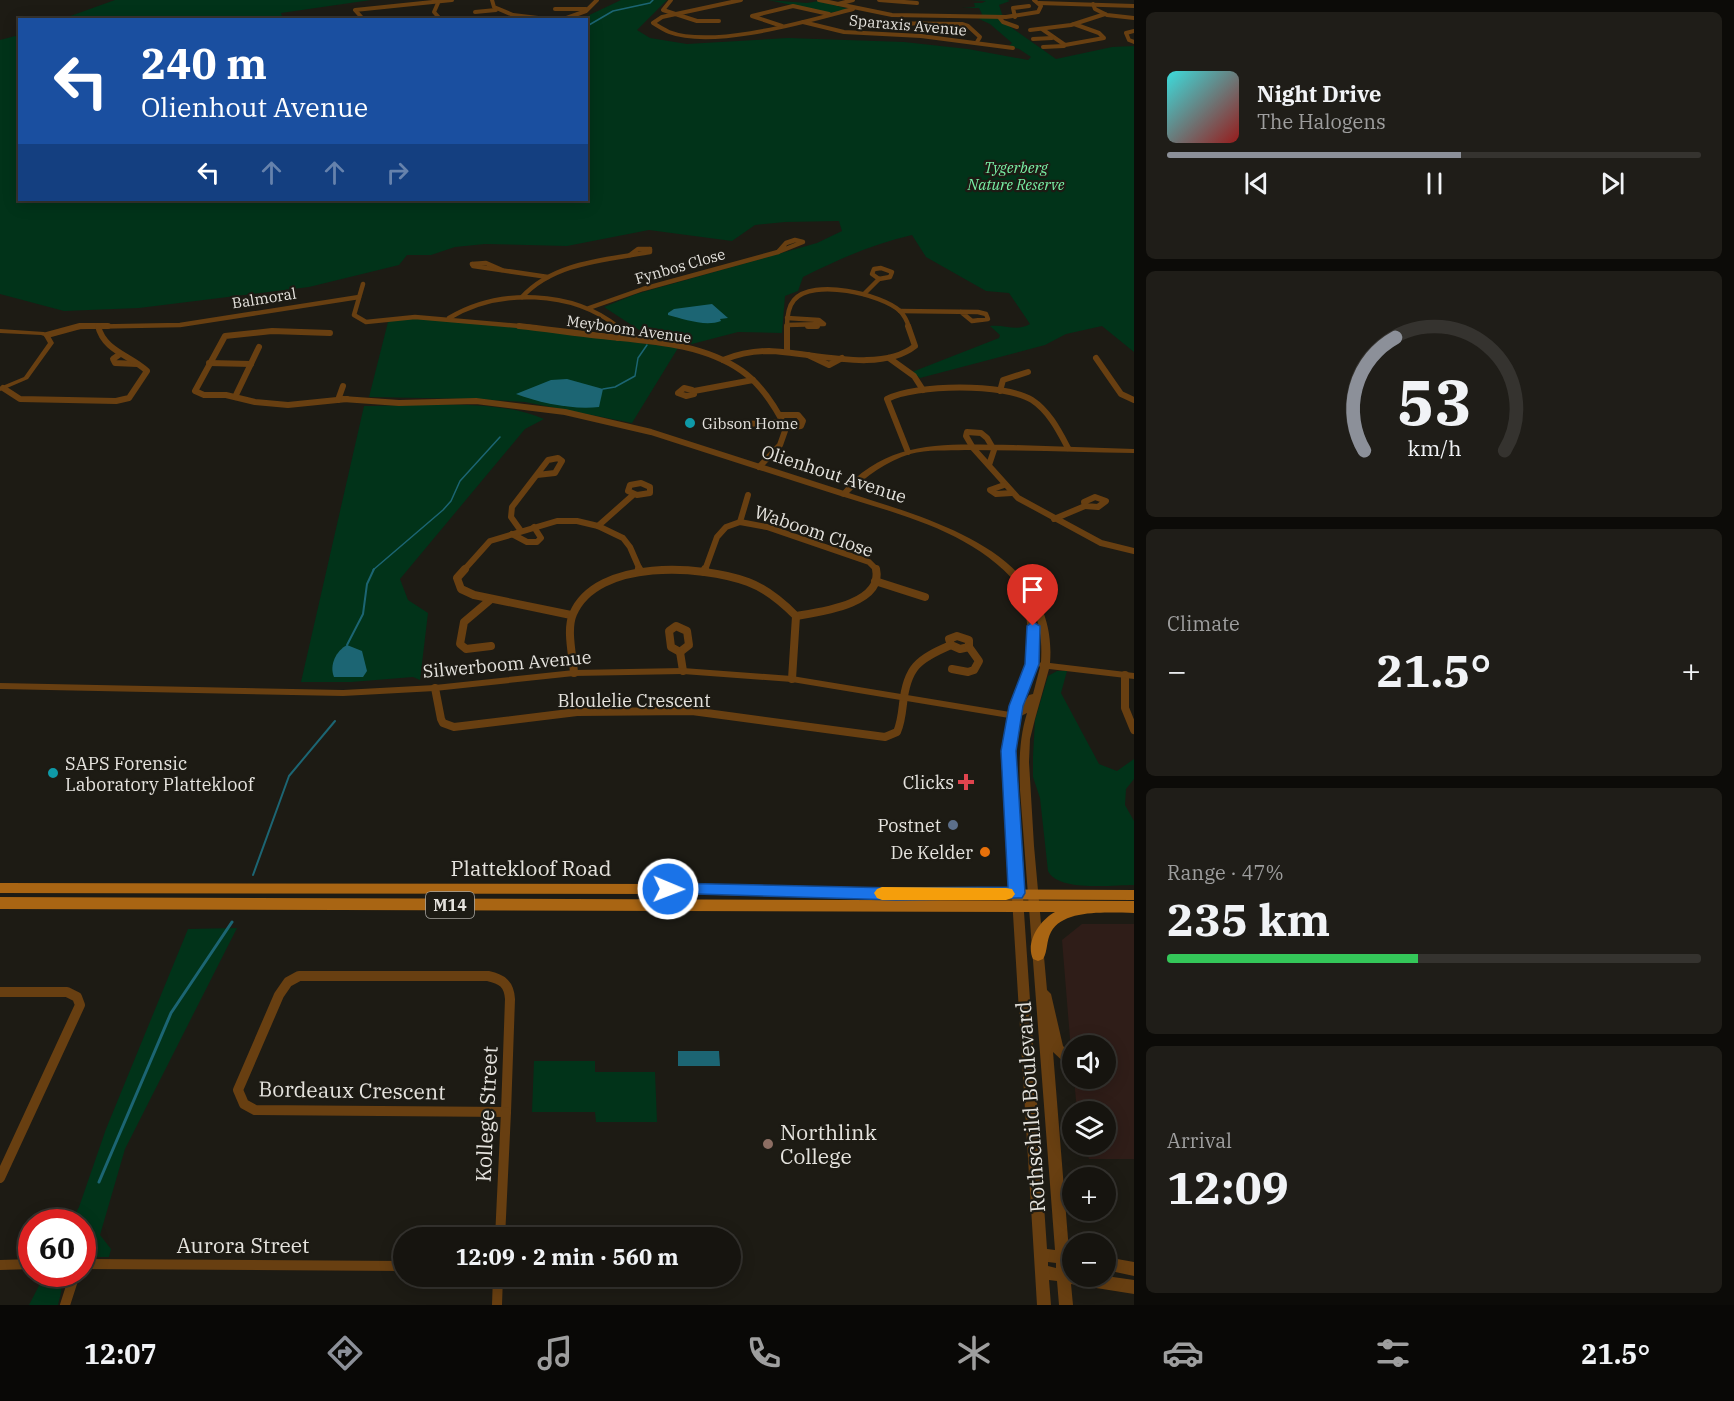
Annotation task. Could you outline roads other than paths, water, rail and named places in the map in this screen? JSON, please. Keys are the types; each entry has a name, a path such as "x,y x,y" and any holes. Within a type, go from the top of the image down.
{"main road":[{"name":"Plattekloof Road","path":"0,888 668,889 896,894 1134,907"},
{"name":"Plattekloof Road","path":"0,903 1025,900 1134,895"},
{"path":"1038,955 1042,933 1050,922 1057,916 1092,906"}],"street":[{"path":"361,18 355,10 452,0"},
{"path":"492,0 496,10"},
{"path":"566,18 589,9 597,0"},
{"path":"671,0 662,9 698,21 719,21"},
{"path":"741,0 657,18 653,23 669,32 702,36 754,33 853,9"},
{"path":"819,0 888,15 999,17 1014,17 1038,12 1041,9 1039,3"},
{"path":"836,5 853,0"},
{"path":"879,0 917,2 919,8"},
{"path":"1034,0 1039,3 1134,6"},
{"path":"438,3 434,12 439,18"},
{"path":"1093,3 1095,10 1105,14 1134,18"},
{"path":"783,26 752,16 793,6 830,14"},
{"path":"1014,17 1013,8 1029,6"},
{"path":"555,9 589,9"},
{"path":"475,12 496,10 538,18"},
{"path":"953,11 956,16"},
{"path":"1030,30 1074,24 1105,14"},
{"path":"999,17 1003,22 1017,27"},
{"name":"Sparaxis Avenue","path":"802,21 837,31 976,42 1013,48"},
{"path":"871,23 965,25 980,37 976,42"},
{"path":"893,23 898,35"},
{"path":"1043,48 1104,38 1099,33 1074,24"},
{"path":"1042,29 1065,45"},
{"path":"1134,31 1126,33 1129,40 1134,42"},
{"path":"1033,39 1052,38"},
{"name":"Fynbos Close","path":"589,308 642,289 778,252"},
{"path":"522,297 532,286 580,263 629,256"},
{"path":"503,271 483,262 472,265 484,269 548,277"},
{"path":"864,294 879,279"},
{"path":"359,297 363,284"},
{"path":"787,351 787,318 793,300 802,294 831,290 864,294 900,311 961,312"},
{"name":"Meyboom Avenue","path":"359,297 354,313 355,317 364,321 386,321 402,317 449,318 685,348 723,360 753,380 785,425"},
{"name":"Balmoral","path":"47,335 74,327 172,326 359,297"},
{"path":"449,318 466,308 522,297 565,301 589,308 618,327 618,338"},
{"path":"723,360 746,352 787,351 806,354 825,364 832,364 842,358 889,358 909,352 915,346 900,311"},
{"path":"787,318 819,320 824,324 787,326"},
{"path":"2,388 20,399 120,401 132,396 147,371 120,354 107,342 98,328"},
{"path":"0,331 35,332 47,335 51,340 51,346 26,378 2,388"},
{"path":"251,364 209,363 225,336 272,331 330,333"},
{"path":"235,397 259,347"},
{"path":"120,354 113,359 115,363 139,364"},
{"path":"889,358 914,376 923,390"},
{"path":"1096,358 1121,394 1134,400"},
{"name":"Olienhout Avenue","path":"209,363 195,390 199,393 288,405 340,400 476,401 565,412 639,428 924,521 963,538 995,558 1023,585 1032,598 1045,627 1048,644 1047,665 1027,736 1024,760 1025,900"},
{"path":"1000,391 1003,380 1028,372"},
{"path":"694,391 753,380"},
{"path":"340,400 343,386"},
{"path":"908,452 887,399 894,394 923,390 1000,391 1035,402 1068,448"},
{"path":"747,424 801,426 803,421 798,415 780,415"},
{"path":"759,467 781,446 785,439 785,425"},
{"path":"989,465 993,447 984,434 970,431 966,436 973,448 1012,494 1101,543 1134,551"},
{"path":"844,494 865,475 908,452 920,450 993,447 1134,451"},
{"path":"521,531 511,511 537,475"},
{"path":"1004,485 990,490 996,494 1012,494"},
{"path":"598,526 633,495"},
{"path":"740,522 748,495"},
{"path":"1054,519 1084,506"},
{"path":"572,615 490,600 460,589 458,578 485,544 534,527 563,520 598,526 615,533 627,542 640,571"},
{"name":"Waboom Close","path":"704,572 717,537 726,527 740,522 767,527 869,562 877,570 875,581 867,592 850,604 796,616"},
{"path":"512,534 530,543 537,542 541,538 534,527"},
{"path":"574,673 572,615 581,600 596,587 640,571 704,572 731,577 759,586 782,601 796,616 792,679"},
{"path":"875,581 925,597"},
{"path":"1023,585 1033,626 1032,664 1013,717 1010,732 1009,774 1025,900"},
{"path":"490,600 464,622 460,644 466,649 491,646"},
{"path":"951,645 949,641 951,637 960,636 969,640 969,647 979,661 974,670 968,672 952,669"},
{"path":"904,697 906,679 912,666 929,654 951,645 960,649 969,647"},
{"path":"680,652 683,671"},
{"path":"1032,664 1129,676 1125,708 1127,718 1134,730"},
{"name":"Silwerboom Avenue","path":"0,686 343,693 435,688 574,673 683,671 792,679 1013,717"},
{"name":"Bloulelie Crescent","path":"435,688 441,719 443,723 453,727 577,712 692,711 832,732 885,737 897,732 904,697"},
{"path":"1013,717 1025,710 1039,689"},
{"path":"975,709 1008,708 1021,692"},
{"path":"975,709 997,718 1006,725 1010,732"},
{"path":"1013,717 1022,725 1027,736"},
{"name":"Rothschild Boulevard","path":"1025,900 1038,955 1065,1233"},
{"name":"Rothschild Boulevard","path":"1025,900 1030,1066 1044,1305"},
{"name":"Bordeaux Crescent","path":"506,1112 255,1110 244,1104 238,1090 279,994 288,982 299,976 488,976 506,983 511,992"},
{"path":"1041,987 1049,1005 1057,1048 1062,1053"},
{"path":"0,992 67,992 77,997 80,1005 0,1178"},
{"name":"Kollege Street","path":"501,1227 511,992"},
{"path":"1040,1255 1062,1257"},
{"path":"0,1265 18,1264"},
{"name":"Aurora Street","path":"96,1264 393,1266"},
{"path":"1116,1266 1134,1269"},
{"path":"1041,1272 1062,1276"},
{"path":"1116,1284 1134,1287"},
{"path":"65,1305 71,1287"},
{"path":"496,1305 497,1287"},
{"name":"Rothschild Boulevard","path":"1065,1287 1066,1305"}],"water":[{"path":"712,304 728,318 708,323 668,315 674,309"},
{"path":"567,379 603,389 599,407 578,408 557,405 516,394 551,380"},
{"path":"347,645 362,651 367,671 363,677 334,677 332,668 334,659"},
{"path":"678,1051 719,1051 720,1066 678,1066"}],"waterway":[{"path":"589,25 613,11 650,3 653,0"},
{"path":"603,389 615,387 635,376 638,358 647,345"},
{"path":"374,569 443,510 451,501 460,481 500,437"},
{"path":"347,645 363,614 367,584 374,569"},
{"path":"253,875 289,776 335,721"},
{"path":"99,1182 171,1013 232,922"}],"place":[{"name":"Gibson Home","path":"690,423"},
{"name":"SAPS Forensic Laboratory Plattekloof","path":"53,773"},
{"name":"Clicks","path":"966,782"},
{"name":"Postnet","path":"953,825"},
{"name":"De Kelder","path":"985,852"},
{"name":"Northlink College","path":"768,1144"}],"park label":[{"name":"Tygerberg Nature Reserve","path":"1016,176"}]}
